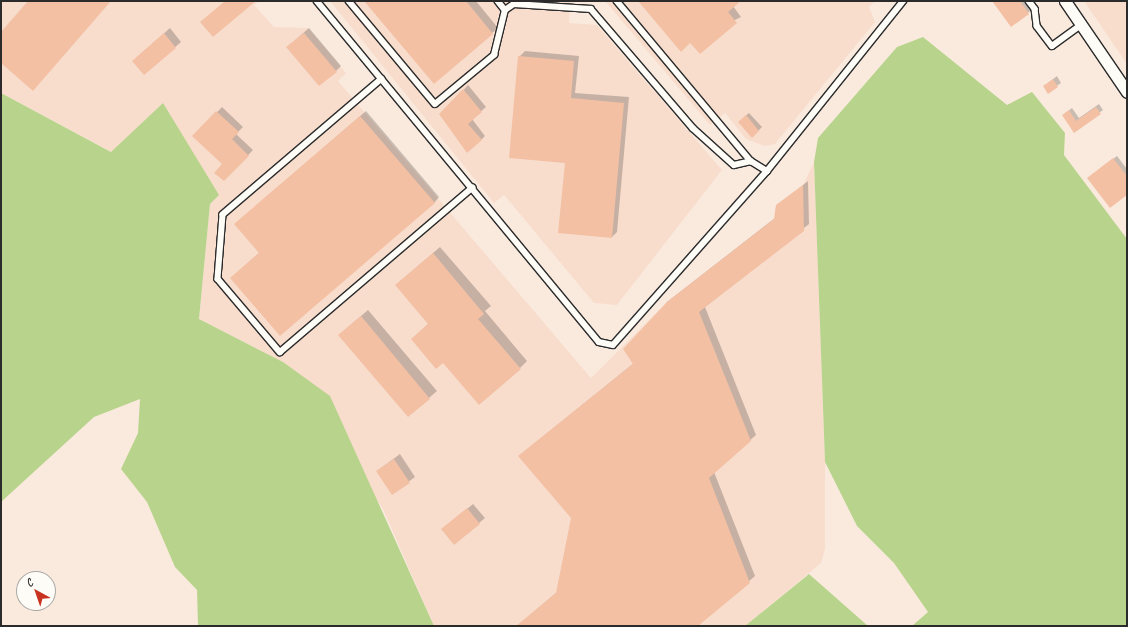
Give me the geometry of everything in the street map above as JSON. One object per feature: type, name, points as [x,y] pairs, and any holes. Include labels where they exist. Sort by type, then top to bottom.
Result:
[{"type":"street","points":[[1065,1],[1127,92]]},
{"type":"lane","points":[[317,1],[599,342],[613,345],[766,171],[903,1]]},
{"type":"lane","points":[[349,1],[435,104],[494,55],[505,10],[514,4],[591,8],[693,128],[734,165],[751,160]]},
{"type":"lane","points":[[498,1],[505,10]]},
{"type":"lane","points":[[616,1],[751,160],[766,171]]},
{"type":"lane","points":[[1029,1],[1035,9],[1037,26],[1052,46],[1081,25]]},
{"type":"lane","points":[[382,79],[223,215],[218,279],[280,352],[472,188]]},
{"type":"shaded area","points":[[1,1],[259,1],[254,5],[274,27],[308,28],[346,73],[338,81],[591,378],[667,302],[774,219],[776,205],[803,185],[814,162],[825,462],[825,549],[821,563],[745,626],[434,626],[383,509],[283,362],[199,319],[210,204],[163,103],[112,152],[1,93]]},
{"type":"shaded area","points":[[330,1],[570,1],[569,23],[597,25],[722,170],[617,305],[594,303],[504,195],[494,203]]},
{"type":"shaded area","points":[[605,1],[875,1],[869,7],[875,22],[775,144],[765,146],[746,139],[725,113],[710,125]]},
{"type":"shaded area","points":[[1084,1],[1127,1],[1127,64]]},
{"type":"green space","points":[[923,37],[1007,105],[1032,92],[1065,133],[1064,155],[1127,239],[1127,626],[912,626],[928,612],[894,563],[857,526],[825,462],[814,162],[818,138],[897,47]]},
{"type":"green space","points":[[1,93],[111,152],[163,103],[219,195],[210,204],[199,319],[283,362],[330,396],[434,626],[198,626],[197,590],[175,567],[147,502],[121,469],[138,433],[140,399],[94,417],[1,502]]},
{"type":"green space","points":[[809,574],[868,626],[745,626]]},
{"type":"building","points":[[28,1],[111,1],[33,91],[1,63],[1,32]]},
{"type":"building","points":[[225,1],[256,1],[213,37],[200,22]]},
{"type":"building","points":[[364,1],[466,1],[493,34],[434,84]]},
{"type":"building","points":[[638,1],[741,1],[728,12],[737,23],[700,54],[690,43],[681,52]]},
{"type":"building","points":[[992,1],[1020,1],[1029,14],[1011,27]]},
{"type":"building","points":[[164,33],[176,48],[144,75],[132,61]]},
{"type":"building","points":[[304,33],[337,72],[319,86],[286,47]]},
{"type":"building","points":[[518,56],[574,61],[571,98],[624,103],[612,238],[558,233],[565,163],[509,158]]},
{"type":"building","points":[[1053,79],[1058,87],[1048,94],[1043,86]]},
{"type":"building","points":[[463,89],[482,112],[468,124],[482,140],[467,153],[439,114]]},
{"type":"building","points":[[1096,107],[1101,114],[1074,133],[1062,115],[1069,110],[1076,121]]},
{"type":"building","points":[[216,111],[239,132],[232,139],[249,156],[224,181],[214,173],[222,164],[192,136]]},
{"type":"building","points":[[746,115],[759,131],[752,138],[738,122]]},
{"type":"building","points":[[360,116],[435,203],[280,336],[230,278],[259,253],[234,224]]},
{"type":"building","points":[[1113,158],[1127,176],[1127,195],[1110,208],[1087,178]]},
{"type":"building","points":[[803,185],[804,231],[699,312],[751,441],[709,478],[750,583],[698,626],[516,626],[556,593],[571,518],[518,456],[633,364],[623,349],[667,302],[774,219],[776,205]]},
{"type":"building","points":[[433,253],[484,314],[478,319],[521,369],[479,405],[443,363],[436,369],[411,339],[428,324],[395,285]]},
{"type":"building","points":[[361,316],[430,399],[408,417],[338,335]]},
{"type":"building","points":[[394,459],[410,483],[392,495],[376,471]]},
{"type":"building","points":[[467,508],[480,524],[454,545],[441,529]]}]
